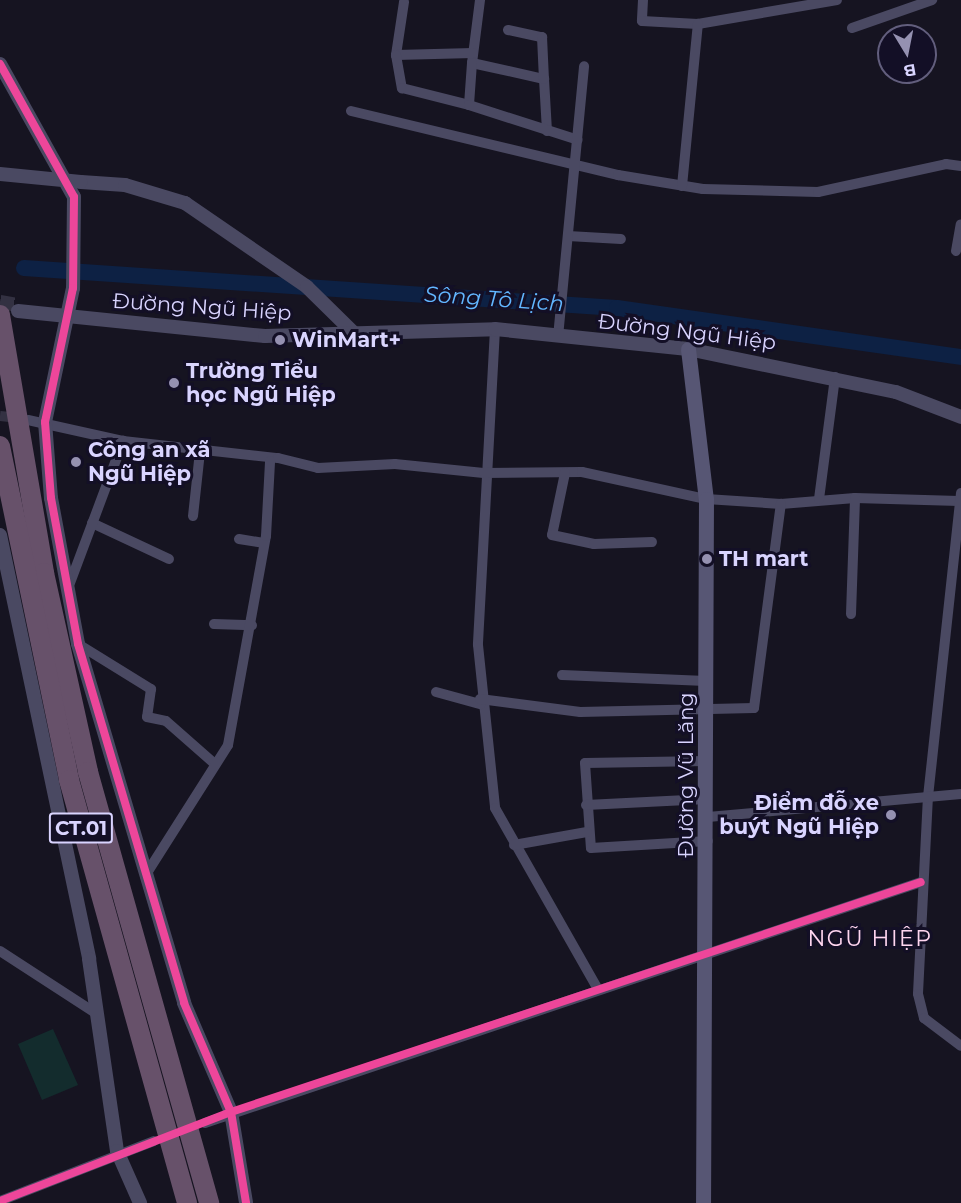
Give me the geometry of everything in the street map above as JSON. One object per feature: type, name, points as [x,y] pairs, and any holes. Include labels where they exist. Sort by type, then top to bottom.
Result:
[{"type":"highway","name":"CT.01","points":[[12,310],[44,573],[88,772],[209,1203]]},
{"type":"highway","name":"CT.01","points":[[0,446],[69,780],[187,1203]]},
{"type":"main road","name":"Đường Vũ Lăng","points":[[687,349],[706,500],[708,842],[704,1203]]},
{"type":"street","points":[[469,105],[472,58],[480,0]]},
{"type":"street","points":[[643,0],[642,21],[698,24],[837,0]]},
{"type":"street","points":[[852,28],[932,0]]},
{"type":"street","points":[[404,2],[396,54],[402,88],[469,105],[578,140]]},
{"type":"street","points":[[682,186],[698,24]]},
{"type":"street","points":[[508,30],[543,37],[547,131]]},
{"type":"street","points":[[396,54],[472,58],[544,79]]},
{"type":"street","points":[[0,64],[74,197],[73,288],[45,422],[51,498],[70,583],[78,644],[184,1003],[231,1112],[246,1203]]},
{"type":"street","points":[[559,331],[562,284],[577,165],[584,66]]},
{"type":"street","points":[[351,111],[577,165],[682,186],[818,192],[946,164],[961,166]]},
{"type":"street","points":[[0,174],[124,185],[185,203],[311,290],[329,304],[355,334]]},
{"type":"street","points":[[956,251],[961,224]]},
{"type":"street","points":[[568,236],[621,239]]},
{"type":"street","name":"Đường Ngũ Hiệp","points":[[12,310],[177,330],[355,334],[495,329],[559,331],[687,349],[835,377],[961,417]]},
{"type":"street","points":[[495,329],[484,473],[480,701],[495,808],[598,989]]},
{"type":"street","points":[[819,499],[835,377]]},
{"type":"street","points":[[28,420],[123,441],[200,452],[238,453],[270,461],[484,473],[582,472],[706,500],[781,504],[819,499],[960,497],[921,882],[920,1007],[936,1030],[961,1046]]},
{"type":"street","points":[[70,583],[123,441]]},
{"type":"street","points":[[193,516],[200,452]]},
{"type":"street","points":[[145,876],[228,745],[252,625],[264,543],[270,461]]},
{"type":"street","points":[[565,473],[552,535],[594,544],[652,542]]},
{"type":"street","points":[[851,614],[855,498]]},
{"type":"street","points":[[436,692],[480,701],[580,712],[754,708],[781,504]]},
{"type":"street","points":[[92,523],[169,559]]},
{"type":"street","points":[[0,535],[97,1014],[117,1151],[140,1203]]},
{"type":"street","points":[[239,539],[264,543]]},
{"type":"street","points":[[214,624],[252,625]]},
{"type":"street","points":[[78,644],[151,689],[147,717],[166,721],[215,764]]},
{"type":"street","points":[[562,675],[706,681]]},
{"type":"street","points":[[707,761],[585,763],[587,832],[591,848],[708,842]]},
{"type":"street","points":[[708,817],[961,794]]},
{"type":"street","points":[[586,805],[707,799]]},
{"type":"street","points":[[514,845],[587,832]]},
{"type":"street","points":[[205,1123],[231,1112],[921,882]]},
{"type":"street","points":[[0,951],[97,1014]]},
{"type":"street","points":[[0,1201],[117,1151],[154,1141]]},
{"type":"green space","points":[[53,1029],[78,1085],[42,1100],[18,1044]]},
{"type":"waterway","name":"Sông Tô Lịch","points":[[24,268],[617,308],[961,357]]},
{"type":"tunnel","points":[[0,302],[17,305]]},
{"type":"tunnel","points":[[0,416],[19,418]]},
{"type":"cycle path","points":[[0,64],[74,197],[73,288],[45,422],[51,498],[78,644],[184,1003],[231,1112],[246,1203]]},
{"type":"cycle path","points":[[0,1201],[231,1112],[921,882]]},
{"type":"place","name":"WinMart+","points":[[280,340]]},
{"type":"place","name":"Trường Tiểu học Ngũ Hiệp","points":[[174,383]]},
{"type":"place","name":"Công an xã Ngũ Hiệp","points":[[76,462]]},
{"type":"place","name":"TH mart","points":[[707,559]]},
{"type":"place","name":"Điểm đỗ xe buýt Ngũ Hiệp","points":[[891,815]]},
{"type":"district","name":"NGŨ HIỆP","points":[[870,939]]}]
